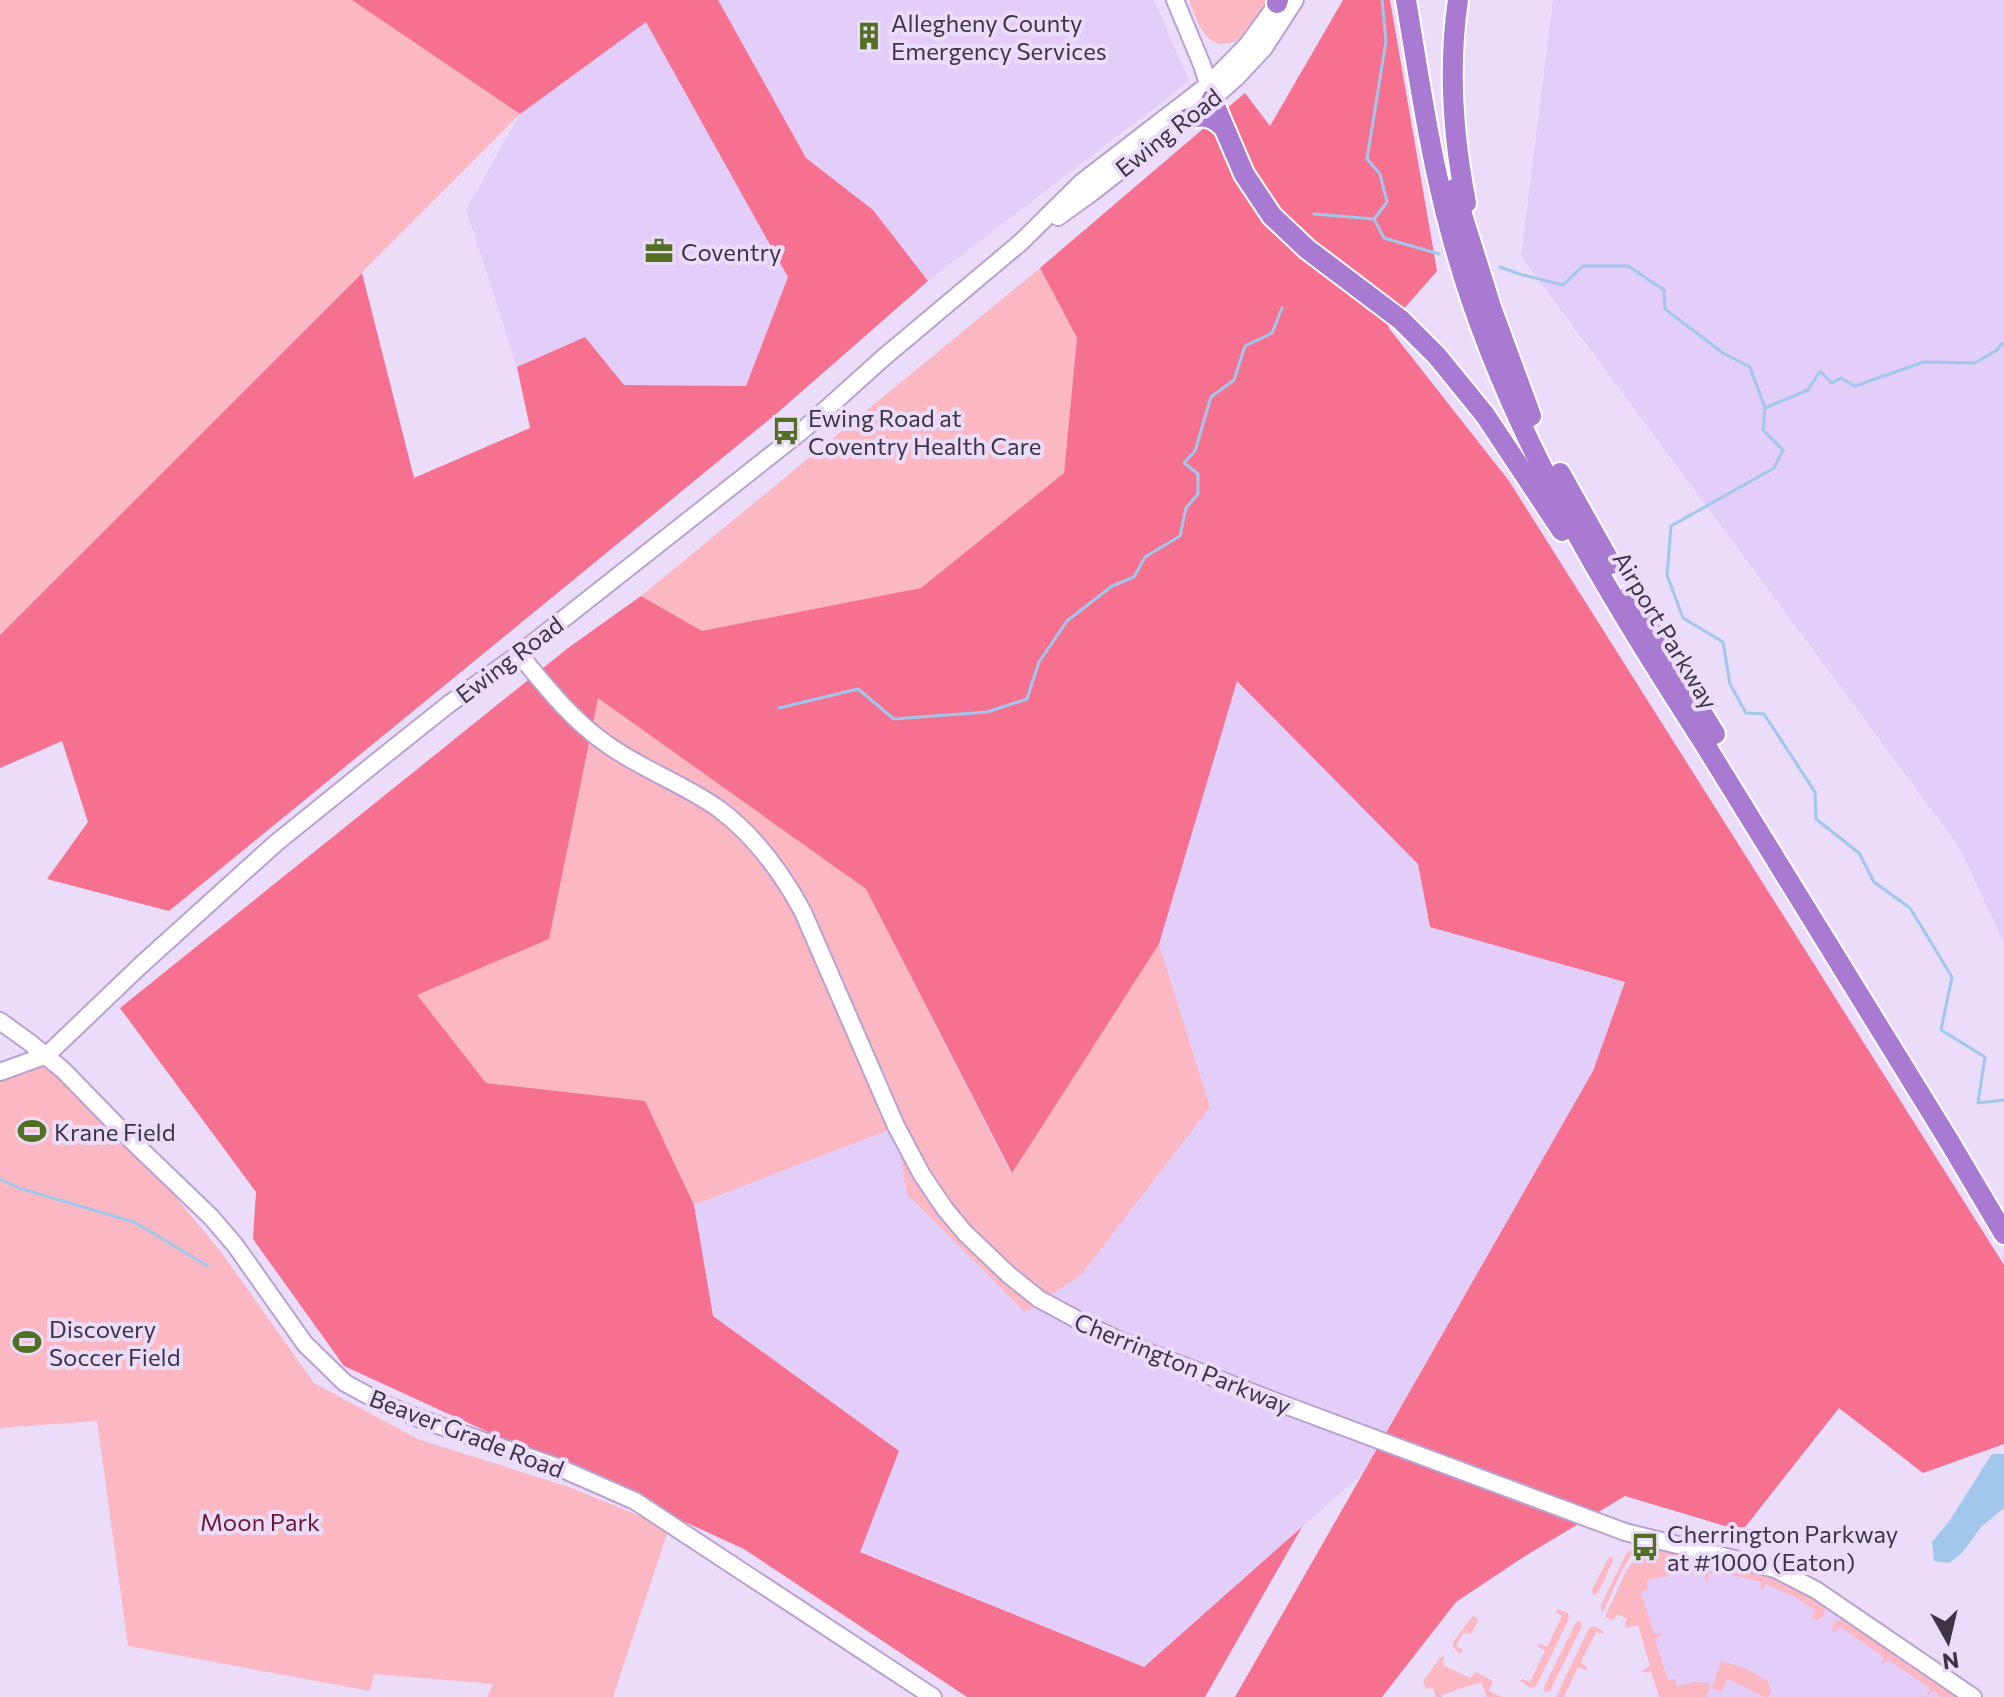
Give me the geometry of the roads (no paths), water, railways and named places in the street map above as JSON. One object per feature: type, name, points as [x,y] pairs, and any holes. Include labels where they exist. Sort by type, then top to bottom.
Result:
[{"type":"highway","name":"Airport Parkway","points":[[1406,0],[1428,133],[1451,234],[1498,371],[1534,453],[1569,519],[1664,680],[2004,1234]]},
{"type":"highway","name":"Airport Parkway","points":[[1419,0],[1446,156],[1459,209],[1547,451],[1632,599],[2004,1209]]},
{"type":"highway","points":[[1458,0],[1453,76],[1457,147],[1479,269]]},
{"type":"highway","points":[[1210,91],[1244,174],[1272,216],[1307,249],[1401,320],[1437,356],[1485,415],[1664,680]]},
{"type":"highway","points":[[1186,119],[1209,117],[1222,126]]},
{"type":"street","points":[[1175,0],[1210,91]]},
{"type":"street","name":"Ewing Road","points":[[0,1072],[47,1055],[276,843],[449,704],[519,654],[803,430],[1020,243],[1082,182],[1210,91],[1237,77],[1264,48],[1283,1]]},
{"type":"street","name":"Ewing Road","points":[[1020,243],[1090,194],[1186,119],[1210,91]]},
{"type":"street","name":"Cherrington Parkway","points":[[519,654],[565,709],[589,731],[630,759],[720,810],[769,858],[803,912],[896,1126],[922,1175],[965,1233],[1039,1299],[1130,1345],[1625,1532],[1775,1569],[1816,1590],[1973,1697]]},
{"type":"street","name":"Beaver Grade Road","points":[[0,1021],[47,1055],[74,1080],[211,1217],[235,1245],[305,1344],[345,1383],[428,1422],[560,1468],[635,1501],[933,1697]]},
{"type":"water","points":[[1992,1454],[2004,1454],[2004,1508],[1981,1527],[1962,1553],[1949,1563],[1934,1561],[1932,1542],[1948,1523]]},
{"type":"waterway","points":[[1382,0],[1386,41],[1367,159],[1380,174],[1387,202],[1374,219],[1384,238],[1439,254]]},
{"type":"waterway","points":[[1314,214],[1374,219]]},
{"type":"waterway","points":[[1500,267],[1563,285],[1583,266],[1628,266],[1664,290],[1665,309],[1723,353],[1750,367],[1765,408],[1763,430],[1783,450],[1774,468],[1671,526],[1667,575],[1683,618],[1723,642],[1730,684],[1746,713],[1764,714],[1815,792],[1816,819],[1859,853],[1874,882],[1910,908],[1952,977],[1941,1030],[1985,1057],[1978,1103],[2004,1100]]},
{"type":"waterway","points":[[779,708],[858,689],[894,719],[987,712],[1027,699],[1039,662],[1067,621],[1112,586],[1134,577],[1145,557],[1180,536],[1186,508],[1198,494],[1198,474],[1184,463],[1195,451],[1211,397],[1234,380],[1245,346],[1272,333],[1282,308]]},
{"type":"waterway","points":[[1765,408],[1808,390],[1820,371],[1832,383],[1841,378],[1855,386],[1924,362],[1975,363],[2004,344]]},
{"type":"waterway","points":[[0,1179],[19,1188],[134,1222],[208,1266]]},
{"type":"place","name":"Allegheny County Emergency Services","points":[[869,36]]},
{"type":"place","name":"Coventry","points":[[659,251]]},
{"type":"place","name":"Ewing Road at Coventry Health Care","points":[[786,431]]},
{"type":"place","name":"Krane Field","points":[[32,1131]]},
{"type":"place","name":"Discovery Soccer Field","points":[[27,1342]]},
{"type":"place","name":"Cherrington Parkway at #1000 (Eaton)","points":[[1645,1547]]},
{"type":"park label","name":"Moon Park","points":[[260,1521]]}]
